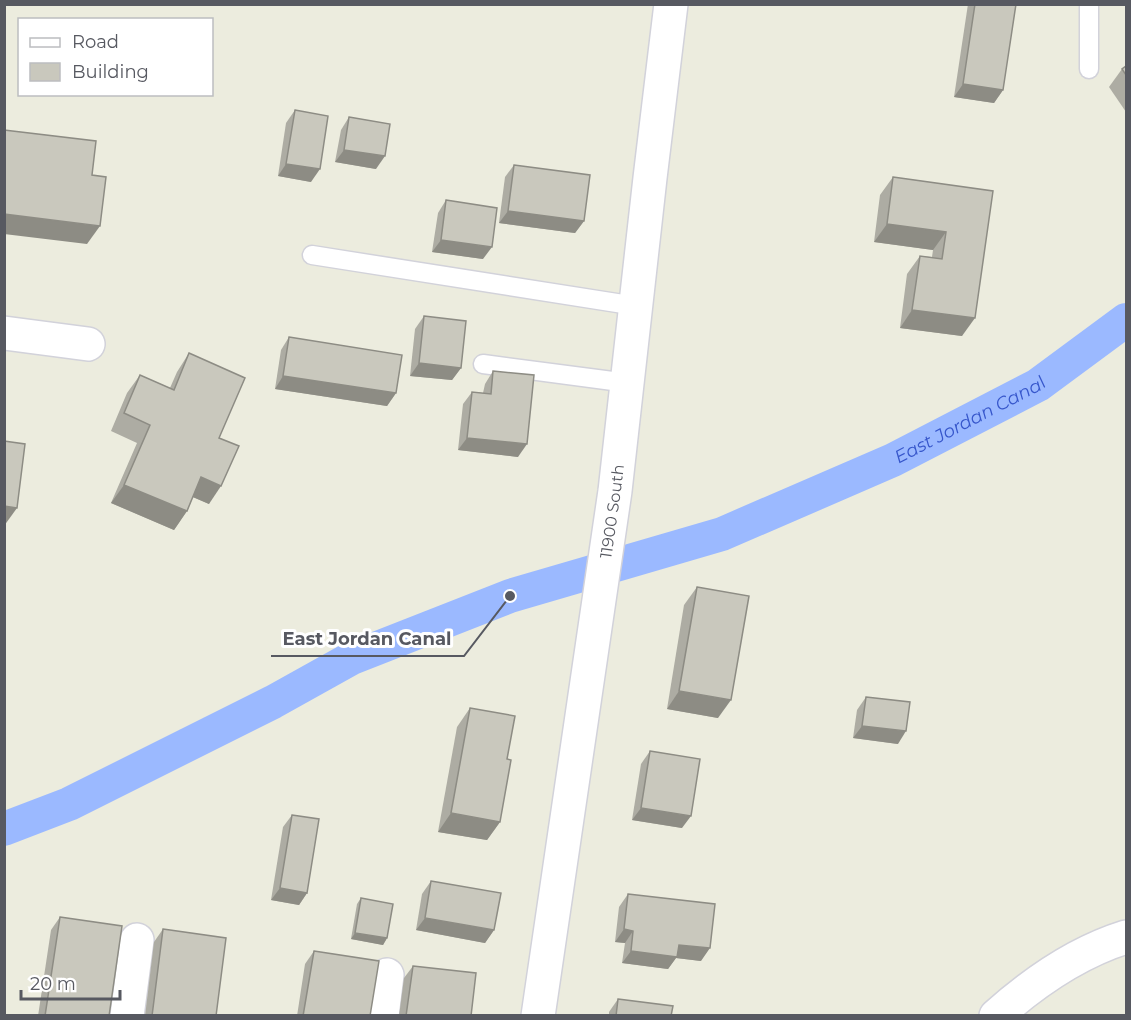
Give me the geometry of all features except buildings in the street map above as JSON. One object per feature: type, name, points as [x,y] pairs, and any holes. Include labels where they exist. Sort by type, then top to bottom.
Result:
[{"type":"street","name":"11900 South","points":[[538,1016],[615,491],[671,4]]},
{"type":"street","points":[[4,333],[88,344]]},
{"type":"street","points":[[996,1016],[1061,966],[1126,937]]},
{"type":"street","points":[[127,1016],[137,940]]},
{"type":"street","points":[[382,1016],[387,975]]},
{"type":"lane","points":[[1089,4],[1089,69]]},
{"type":"lane","points":[[312,255],[636,306]]},
{"type":"lane","points":[[483,364],[627,383]]},
{"type":"waterway","name":"East Jordan Canal","points":[[4,829],[69,804],[273,702],[352,658],[510,596],[722,534],[893,460],[1038,385],[1126,320]]},
{"type":"place","name":"East Jordan Canal","points":[[510,596]]}]
